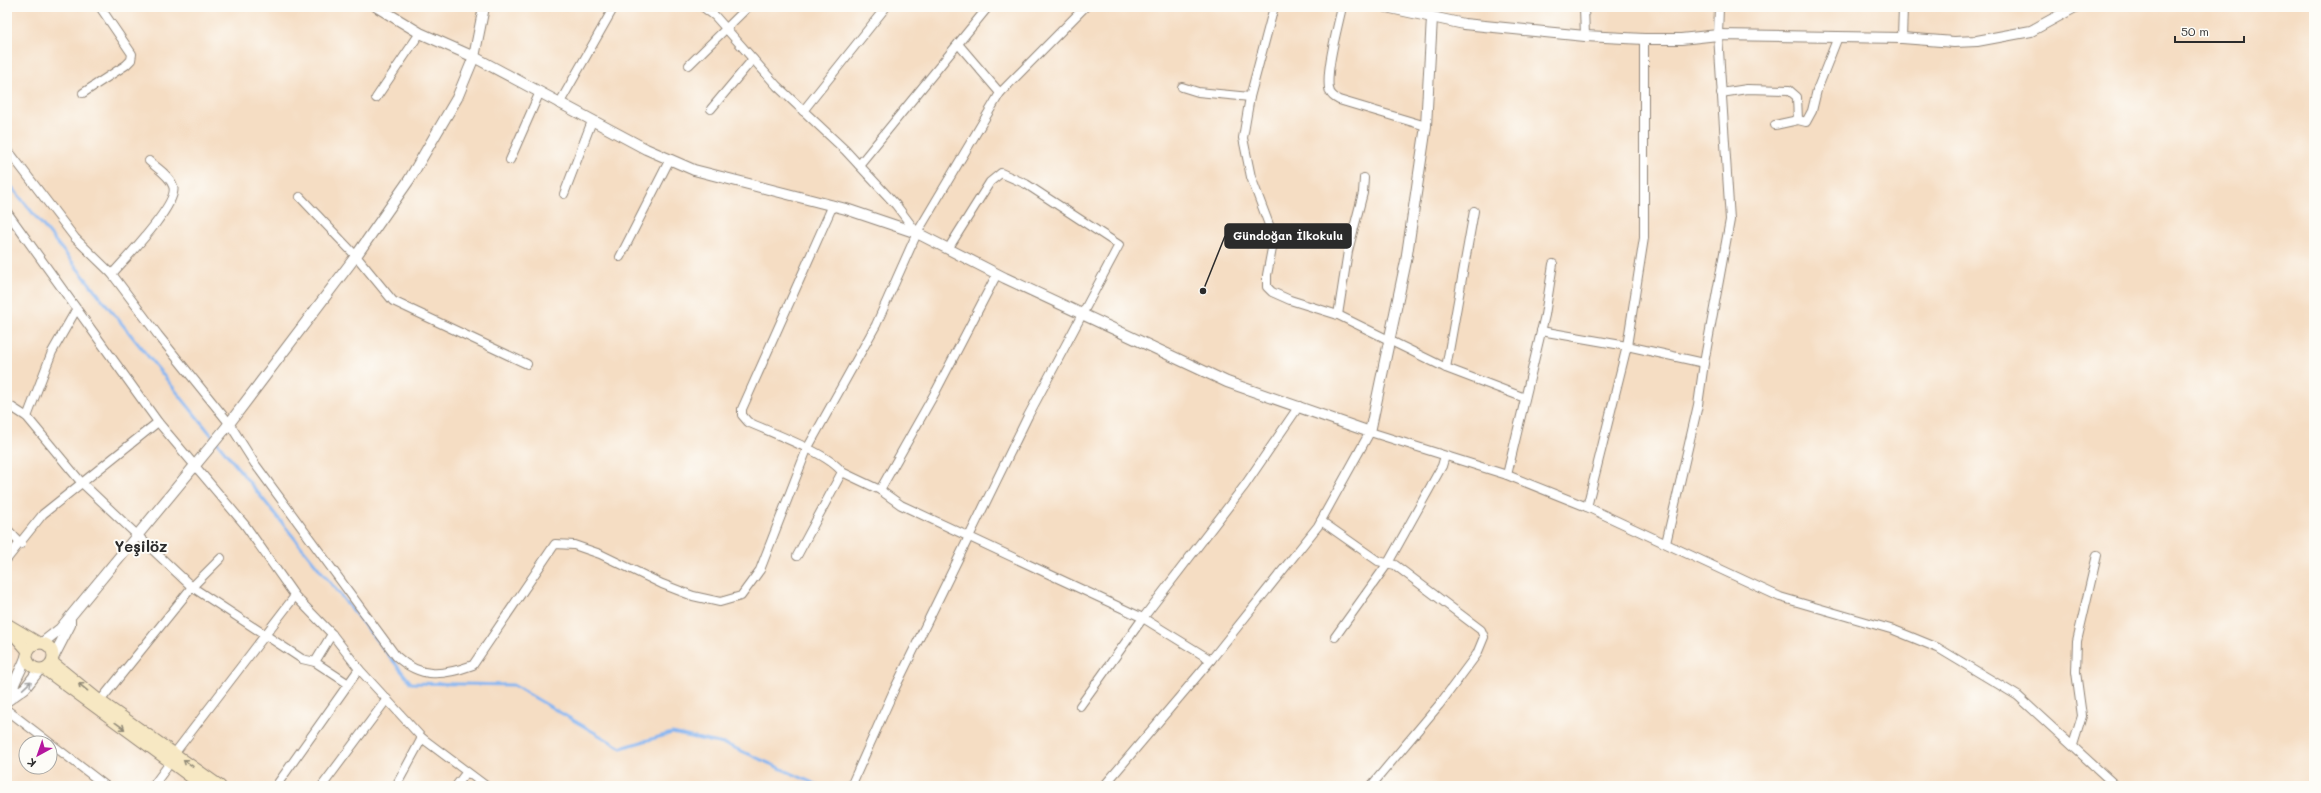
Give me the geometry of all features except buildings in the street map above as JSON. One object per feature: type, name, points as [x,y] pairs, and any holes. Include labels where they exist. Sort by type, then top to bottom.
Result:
[{"type":"main road","points":[[7,624],[40,643],[49,646],[47,664]]},
{"type":"main road","points":[[7,628],[28,652],[30,664],[47,664],[100,701],[172,758],[203,786]]},
{"type":"main road","points":[[28,652],[31,646],[40,643]]},
{"type":"main road","points":[[47,664],[172,758],[220,786]]},
{"type":"street","points":[[82,93],[126,65],[131,60],[132,54],[100,7]]},
{"type":"street","points":[[377,7],[420,33],[474,57],[539,94],[694,170],[833,205],[917,233],[997,274],[1227,382],[1370,432],[1507,475],[1587,507],[1780,597],[1894,630],[1938,648],[2018,696],[2073,745],[2084,759],[2116,786]]},
{"type":"street","points":[[40,643],[60,629],[194,466],[202,454],[227,426],[356,256],[410,180],[457,98],[474,57],[484,7]]},
{"type":"street","points":[[559,104],[614,7]]},
{"type":"street","points":[[703,7],[716,16],[776,86],[859,166],[896,205],[917,233]]},
{"type":"street","points":[[689,65],[748,7]]},
{"type":"street","points":[[803,111],[886,7]]},
{"type":"street","points":[[859,166],[908,108],[953,48],[959,44],[988,7]]},
{"type":"street","points":[[7,149],[75,238],[112,274],[361,605],[388,646],[408,667],[425,673],[454,672],[473,665],[555,544],[574,545],[600,554],[662,584],[693,596],[720,602],[741,596],[760,570],[807,449],[876,325],[917,233],[1000,93],[1085,7]]},
{"type":"street","points":[[1274,7],[1250,97],[1243,138],[1251,177],[1274,238],[1267,275],[1267,287],[1272,292],[1290,300],[1338,316],[1446,368],[1525,398]]},
{"type":"street","points":[[1342,7],[1329,74],[1329,90],[1332,96],[1339,100],[1426,126]]},
{"type":"street","points":[[1386,7],[1410,10],[1432,18],[1464,24],[1585,36],[1681,39],[1718,34],[1838,38],[1902,38],[1954,42],[1977,41],[2031,31],[2075,7]]},
{"type":"street","points":[[1584,7],[1585,36]]},
{"type":"street","points":[[1666,543],[1698,405],[1704,363],[1730,220],[1721,93],[1718,34],[1719,7]]},
{"type":"street","points":[[1902,38],[1903,7]]},
{"type":"street","points":[[1104,786],[1211,660],[1321,521],[1370,432],[1406,261],[1426,126],[1432,18]]},
{"type":"street","points":[[376,98],[420,33]]},
{"type":"street","points":[[1775,124],[1798,120],[1806,122],[1812,111],[1817,90],[1838,38]]},
{"type":"street","points":[[1587,507],[1627,346],[1644,238],[1644,39]]},
{"type":"street","points":[[959,44],[1000,93]]},
{"type":"street","points":[[711,109],[753,59]]},
{"type":"street","points":[[1182,87],[1198,92],[1250,97]]},
{"type":"street","points":[[1721,93],[1747,89],[1789,90],[1797,97],[1798,120]]},
{"type":"street","points":[[510,160],[539,94]]},
{"type":"street","points":[[564,194],[592,121]]},
{"type":"street","points":[[620,257],[670,159]]},
{"type":"street","points":[[112,274],[153,226],[173,197],[174,186],[150,161]]},
{"type":"street","points":[[851,786],[895,688],[1028,416],[1119,245],[1026,184],[1001,173],[990,182],[948,249]]},
{"type":"street","points":[[1338,316],[1348,251],[1363,193],[1364,178]]},
{"type":"street","points":[[300,197],[356,256],[393,301],[527,364]]},
{"type":"street","points":[[833,205],[742,409],[742,415],[748,422],[807,449],[838,466],[842,472],[880,490],[901,505],[1144,618],[1211,660]]},
{"type":"street","points":[[1446,368],[1474,211]]},
{"type":"street","points":[[7,212],[10,223],[158,422],[245,525],[295,596],[332,634],[359,669],[422,738],[466,773],[486,786]]},
{"type":"street","points":[[1507,475],[1541,331],[1553,264]]},
{"type":"street","points":[[880,490],[936,391],[997,274]]},
{"type":"street","points":[[27,417],[52,352],[76,310]]},
{"type":"street","points":[[1541,331],[1627,346],[1704,363]]},
{"type":"street","points":[[7,404],[27,417],[81,482],[135,536],[192,587],[264,635],[302,658],[315,662],[347,684]]},
{"type":"street","points":[[1080,706],[1144,618],[1246,485],[1299,406]]},
{"type":"street","points":[[7,559],[21,544],[43,514],[81,482],[158,422]]},
{"type":"street","points":[[1335,637],[1388,563],[1442,466],[1445,456]]},
{"type":"street","points":[[797,556],[842,472]]},
{"type":"street","points":[[1321,521],[1378,561],[1395,565],[1481,630],[1484,637],[1477,654],[1439,705],[1370,786]]},
{"type":"street","points":[[7,529],[21,544]]},
{"type":"street","points":[[2073,745],[2082,716],[2076,672],[2077,641],[2097,555]]},
{"type":"street","points":[[100,701],[192,587],[221,558]]},
{"type":"street","points":[[153,786],[172,758],[295,596]]},
{"type":"street","points":[[9,699],[25,688],[47,664],[70,625],[70,616]]},
{"type":"street","points":[[315,662],[332,634]]},
{"type":"street","points":[[9,699],[11,689],[20,674],[28,652]]},
{"type":"street","points":[[276,786],[359,669]]},
{"type":"street","points":[[322,786],[387,699]]},
{"type":"street","points":[[7,710],[106,786]]},
{"type":"street","points":[[396,786],[422,738]]},
{"type":"street","points":[[456,786],[466,773]]},
{"type":"waterway","points":[[7,181],[411,683],[513,685],[621,748],[672,733],[728,745],[820,786]]},
{"type":"place","name":"Gündoğan İlkokulu","points":[[1203,291]]},
{"type":"district","name":"Yeşilöz","points":[[141,546]]}]
